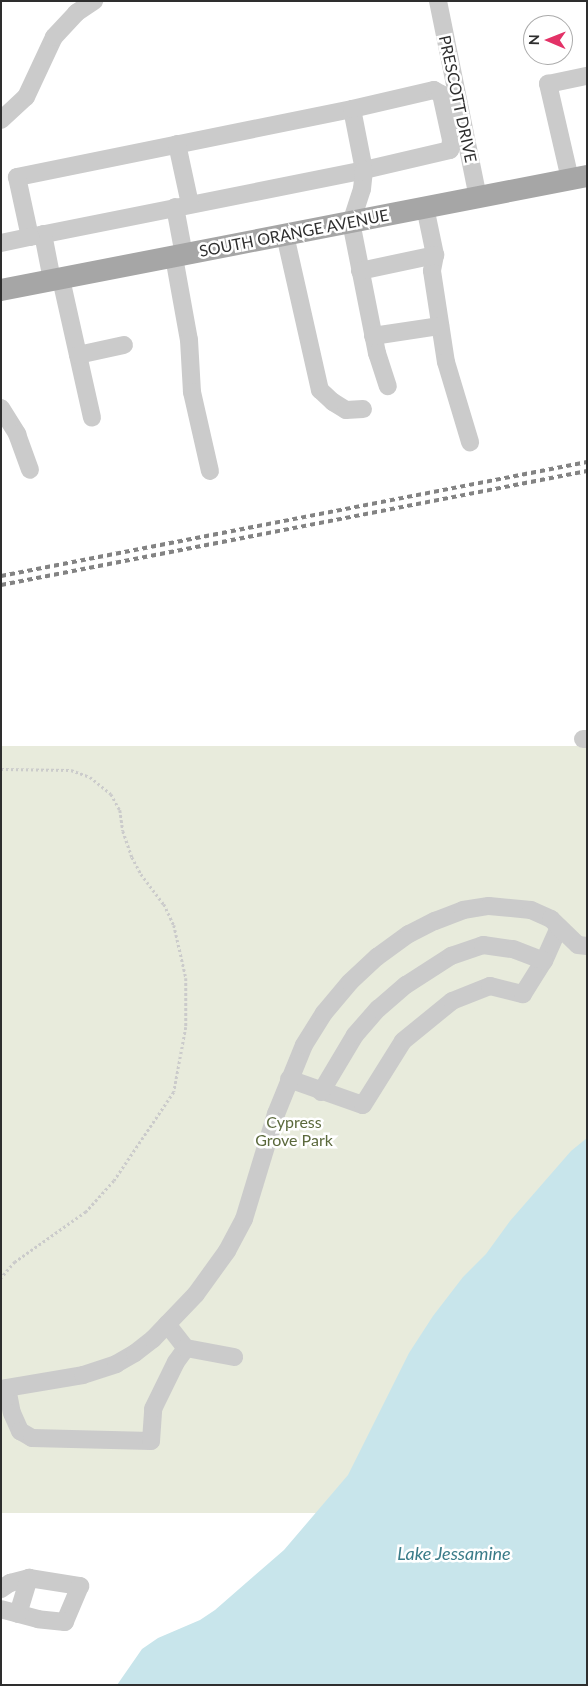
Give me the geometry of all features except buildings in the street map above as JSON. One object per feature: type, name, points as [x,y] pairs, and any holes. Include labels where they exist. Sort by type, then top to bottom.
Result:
[{"type":"main road","name":"SOUTH ORANGE AVENUE","points":[[1,290],[579,178]]},
{"type":"street","points":[[1,120],[26,97],[54,37],[76,12],[94,1]]},
{"type":"street","name":"PRESCOTT DRIVE","points":[[438,1],[478,197]]},
{"type":"street","points":[[579,178],[548,84],[587,76]]},
{"type":"street","points":[[1,243],[36,235],[182,205],[364,170],[450,150],[451,140],[441,94],[434,90],[352,109],[18,177],[36,235],[57,280],[78,355],[92,418]]},
{"type":"street","points":[[352,109],[364,170],[362,189],[351,222],[373,336],[388,386]]},
{"type":"street","points":[[177,144],[182,205],[179,256],[189,340],[192,392],[210,472]]},
{"type":"street","points":[[425,207],[435,255],[432,272],[446,362],[470,442]]},
{"type":"street","points":[[285,235],[320,390],[333,402],[346,410],[363,409]]},
{"type":"street","points":[[360,271],[435,255]]},
{"type":"street","points":[[373,336],[440,326]]},
{"type":"street","points":[[78,355],[124,345]]},
{"type":"street","points":[[1,408],[17,434],[30,470]]},
{"type":"street","points":[[186,1348],[176,1362],[154,1409],[151,1441],[32,1438],[20,1431],[4,1389],[83,1374],[116,1364],[135,1354],[196,1294],[227,1251],[244,1219],[289,1079],[304,1045],[324,1013],[345,988],[377,957],[409,934],[463,910],[488,906],[531,910],[551,919],[578,945],[587,946]]},
{"type":"street","points":[[289,1079],[321,1092],[364,1105],[403,1042],[452,1000],[490,986],[523,994],[544,961],[559,927]]},
{"type":"street","points":[[321,1092],[355,1035],[378,1009],[406,985],[451,956],[483,945],[513,949],[544,961]]},
{"type":"street","points":[[167,1324],[186,1348],[234,1357]]},
{"type":"street","points":[[1,1589],[10,1583],[29,1578],[80,1586],[80,1590],[65,1622],[38,1619],[1,1609]]},
{"type":"street","points":[[18,1614],[29,1578]]},
{"type":"path","points":[[1,769],[72,770],[90,777],[111,794],[120,810],[123,831],[132,857],[141,874],[164,904],[174,925],[186,978],[186,1027],[174,1092],[114,1181],[86,1212],[15,1262],[1,1278]]},
{"type":"green space","name":"Cypress Grove Park","points":[[1,746],[587,746],[587,1513],[1,1513]]},
{"type":"water","name":"Lake Jessamine","points":[[587,1138],[587,1685],[117,1685],[142,1649],[158,1638],[200,1620],[215,1610],[284,1550],[348,1475],[409,1353],[433,1316],[463,1277],[486,1254],[510,1221],[571,1151]]},
{"type":"railway","points":[[1,576],[587,462]]},
{"type":"railway","points":[[1,585],[587,471]]}]
